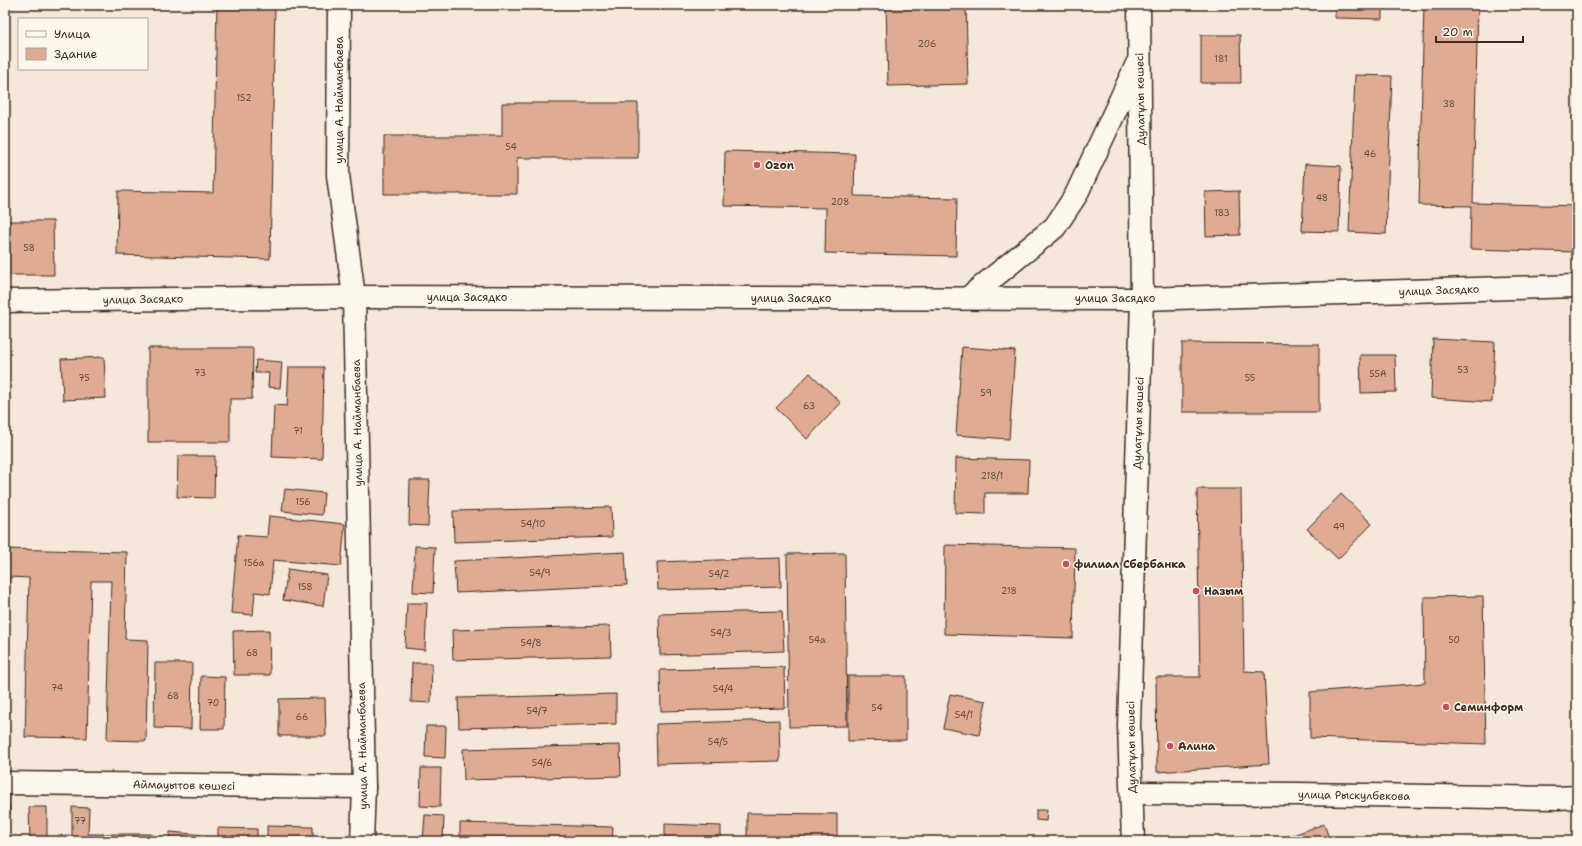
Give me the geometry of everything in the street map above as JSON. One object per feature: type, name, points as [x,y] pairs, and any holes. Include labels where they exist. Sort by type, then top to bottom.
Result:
[{"type":"street","name":"улица А. Найманбаева","points":[[339,5],[338,175],[354,297],[364,787],[362,841]]},
{"type":"street","name":"Дулатұлы көшесі","points":[[1132,841],[1132,793],[1129,726],[1142,299],[1139,5]]},
{"type":"street","points":[[968,298],[1055,227],[1076,195],[1140,57]]},
{"type":"street","name":"улица Засядко","points":[[5,301],[354,297],[1142,299],[1577,286]]},
{"type":"street","name":"Аймауытов көшесі","points":[[5,783],[364,787]]},
{"type":"street","name":"улица Рыскулбекова","points":[[1132,793],[1577,797]]},
{"type":"building","points":[[217,5],[275,5],[270,259],[117,255],[118,191],[213,193]]},
{"type":"building","points":[[886,5],[966,5],[968,84],[888,86]]},
{"type":"building","points":[[1335,5],[1382,5],[1382,19],[1335,18]]},
{"type":"building","points":[[1424,5],[1478,5],[1473,203],[1577,206],[1577,252],[1470,249],[1471,206],[1419,205]]},
{"type":"building","points":[[1201,35],[1240,35],[1241,83],[1201,83]]},
{"type":"building","points":[[1355,75],[1392,76],[1386,234],[1349,232]]},
{"type":"building","points":[[502,103],[638,103],[638,158],[517,158],[517,194],[384,194],[384,136],[502,136]]},
{"type":"building","points":[[725,151],[855,154],[854,196],[957,198],[956,256],[825,253],[826,208],[724,206]]},
{"type":"building","points":[[1305,164],[1341,166],[1339,232],[1302,231]]},
{"type":"building","points":[[1239,191],[1240,235],[1206,236],[1205,192]]},
{"type":"building","points":[[5,221],[53,221],[54,275],[5,275]]},
{"type":"building","points":[[1433,339],[1495,342],[1492,402],[1431,398]]},
{"type":"building","points":[[1182,343],[1319,344],[1319,412],[1182,412]]},
{"type":"building","points":[[962,347],[1015,351],[1009,439],[956,435]]},
{"type":"building","points":[[148,348],[253,348],[252,399],[230,399],[230,442],[148,442]]},
{"type":"building","points":[[1360,355],[1395,355],[1396,392],[1361,393]]},
{"type":"building","points":[[104,357],[106,398],[63,400],[61,359]]},
{"type":"building","points":[[256,360],[282,362],[280,388],[268,387],[269,373],[255,373]]},
{"type":"building","points":[[289,367],[324,367],[322,459],[272,457],[274,405],[287,406]]},
{"type":"building","points":[[810,373],[841,403],[807,439],[776,408]]},
{"type":"building","points":[[178,456],[215,456],[214,498],[177,497]]},
{"type":"building","points":[[956,458],[1029,460],[1028,493],[985,493],[985,514],[955,513]]},
{"type":"building","points":[[410,480],[430,480],[428,526],[409,525]]},
{"type":"building","points":[[285,489],[324,493],[322,515],[282,511]]},
{"type":"building","points":[[1197,489],[1241,489],[1244,671],[1264,672],[1269,764],[1157,772],[1156,677],[1200,677]]},
{"type":"building","points":[[1341,494],[1372,524],[1338,559],[1307,529]]},
{"type":"building","points":[[611,507],[612,537],[454,542],[453,511]]},
{"type":"building","points":[[1573,508],[1577,508],[1577,550],[1573,550]]},
{"type":"building","points":[[269,516],[345,524],[341,566],[273,560],[270,594],[255,592],[253,615],[231,613],[238,535],[267,537]]},
{"type":"building","points":[[945,545],[1075,548],[1073,638],[944,634]]},
{"type":"building","points":[[415,546],[435,547],[433,593],[413,592]]},
{"type":"building","points":[[5,549],[127,552],[125,639],[148,640],[146,741],[107,740],[111,581],[91,581],[87,738],[25,737],[29,578],[9,577],[7,637],[5,637]]},
{"type":"building","points":[[625,552],[627,585],[456,593],[454,561]]},
{"type":"building","points":[[845,553],[847,726],[789,727],[787,554]]},
{"type":"building","points":[[780,558],[781,587],[658,590],[657,562]]},
{"type":"building","points":[[288,569],[327,575],[323,606],[283,600]]},
{"type":"building","points":[[1483,596],[1486,744],[1310,738],[1310,692],[1425,683],[1424,597]]},
{"type":"building","points":[[407,603],[427,603],[425,650],[405,648]]},
{"type":"building","points":[[782,611],[784,651],[660,655],[659,614]]},
{"type":"building","points":[[610,626],[611,656],[453,660],[452,630]]},
{"type":"building","points":[[269,630],[270,675],[234,675],[233,631]]},
{"type":"building","points":[[155,663],[192,663],[191,729],[154,728]]},
{"type":"building","points":[[412,663],[432,663],[431,703],[411,702]]},
{"type":"building","points":[[784,667],[785,708],[661,711],[660,670]]},
{"type":"building","points":[[201,676],[225,677],[224,729],[200,729]]},
{"type":"building","points":[[848,676],[906,676],[906,740],[848,741]]},
{"type":"building","points":[[616,694],[616,724],[459,728],[458,698]]},
{"type":"building","points":[[950,694],[986,701],[979,735],[943,728]]},
{"type":"building","points":[[325,698],[326,736],[279,736],[279,699]]},
{"type":"building","points":[[779,720],[780,761],[657,764],[656,724]]},
{"type":"building","points":[[426,726],[446,726],[445,758],[425,757]]},
{"type":"building","points":[[620,745],[621,776],[464,780],[463,749]]},
{"type":"building","points":[[421,768],[441,768],[440,807],[420,806]]},
{"type":"building","points":[[5,794],[8,794],[10,814],[5,815]]},
{"type":"building","points":[[29,807],[47,807],[47,841],[30,841]]},
{"type":"building","points":[[72,807],[89,808],[88,834],[151,834],[151,841],[72,841]]},
{"type":"building","points":[[1036,810],[1047,810],[1046,821],[1036,820]]},
{"type":"building","points":[[747,813],[837,814],[837,841],[747,841]]},
{"type":"building","points":[[425,815],[444,816],[443,841],[423,841]]},
{"type":"building","points":[[460,823],[613,827],[612,841],[460,841]]},
{"type":"building","points":[[665,824],[721,826],[721,841],[665,841]]},
{"type":"building","points":[[1324,824],[1330,841],[1276,841]]},
{"type":"building","points":[[267,826],[313,827],[313,841],[267,841]]},
{"type":"building","points":[[218,828],[257,829],[257,841],[218,841]]},
{"type":"building","points":[[170,832],[205,835],[204,841],[169,841]]},
{"type":"place","name":"Ozon","points":[[757,165]]},
{"type":"place","name":"филиал Сбербанка","points":[[1066,564]]},
{"type":"place","name":"Назым","points":[[1196,591]]},
{"type":"place","name":"Семинформ","points":[[1446,707]]},
{"type":"place","name":"Алина","points":[[1170,746]]}]
